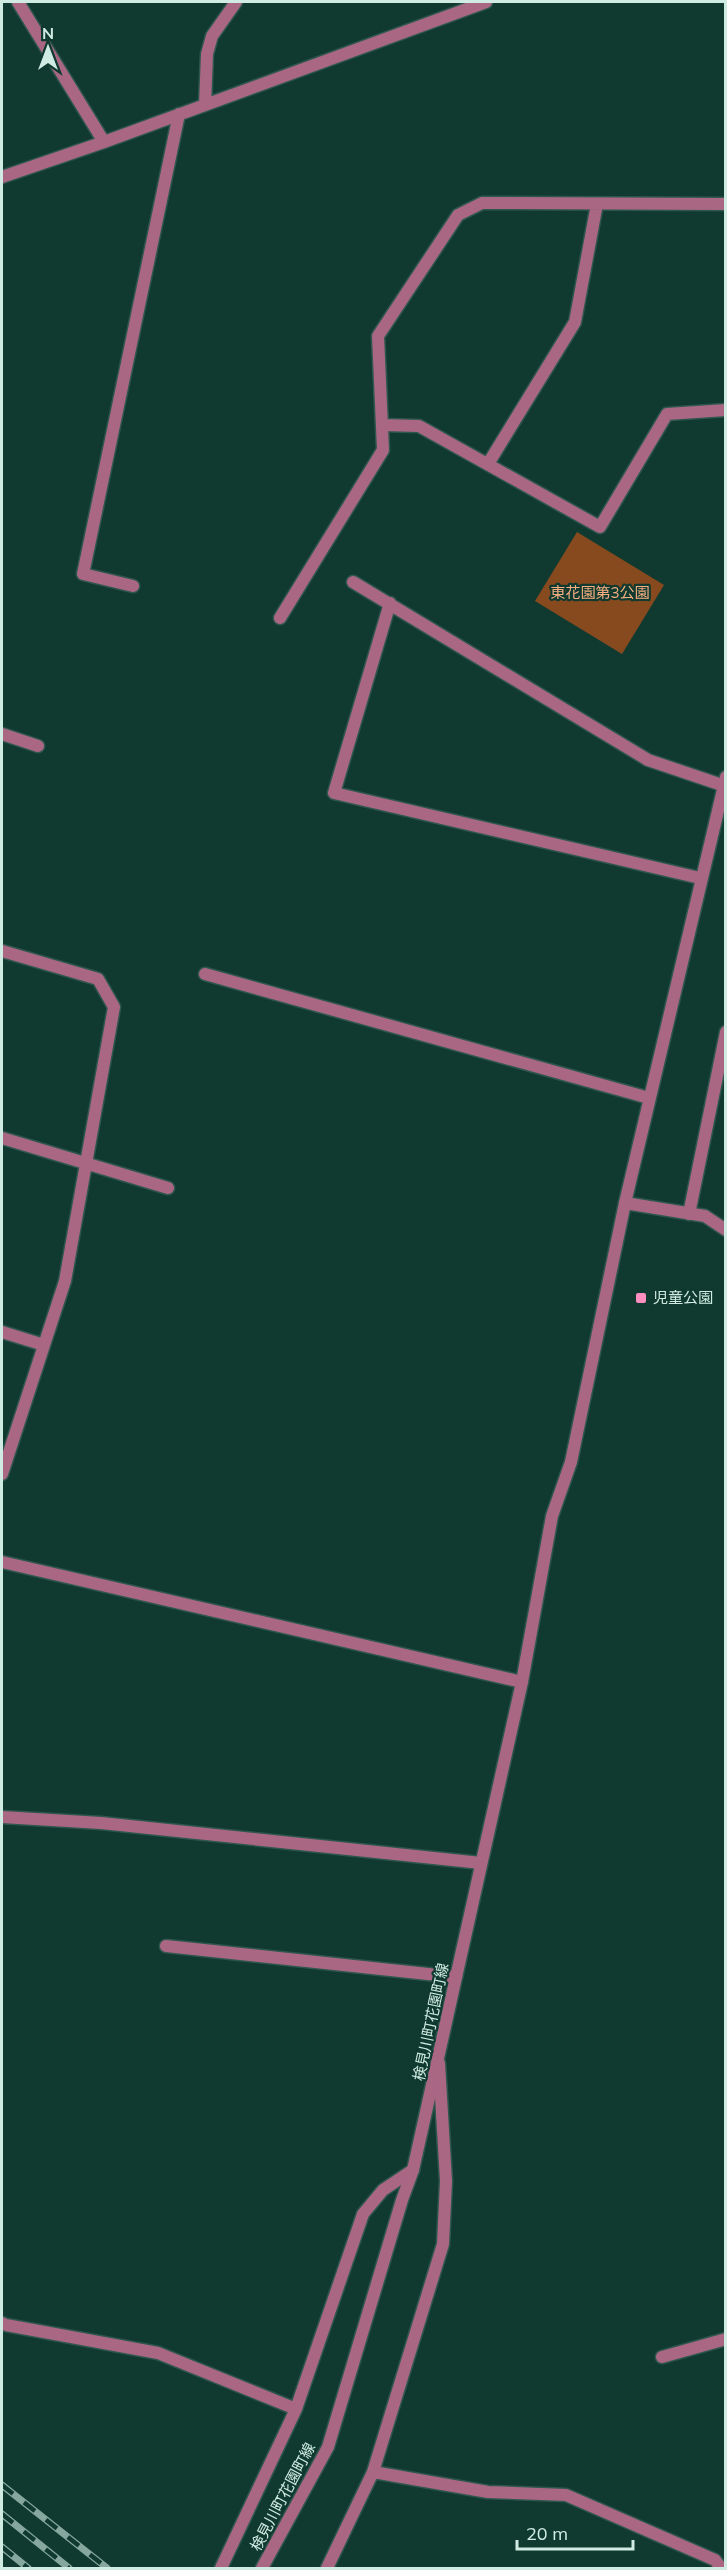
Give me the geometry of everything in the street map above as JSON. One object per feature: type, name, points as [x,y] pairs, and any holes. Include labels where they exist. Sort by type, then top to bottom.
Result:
[{"type":"street","points":[[18,2],[104,142]]},
{"type":"street","points":[[205,105],[207,54],[212,36],[236,2]]},
{"type":"street","points":[[2,177],[486,2]]},
{"type":"street","points":[[133,586],[83,574],[179,114]]},
{"type":"street","points":[[280,618],[383,450],[378,336],[458,215],[482,203],[726,204]]},
{"type":"street","points":[[488,464],[575,322],[597,204]]},
{"type":"street","points":[[382,425],[419,426],[600,527],[667,414],[726,410]]},
{"type":"street","points":[[353,582],[648,760],[724,781]]},
{"type":"street","points":[[390,603],[334,793],[700,878]]},
{"type":"street","points":[[2,734],[38,746]]},
{"type":"street","name":"検見川町花園町線","points":[[262,2568],[328,2447],[413,2170],[522,1682],[552,1516],[571,1462],[624,1203],[724,781]]},
{"type":"street","points":[[2,951],[98,979],[114,1007],[65,1281],[2,1474]]},
{"type":"street","points":[[205,974],[649,1098]]},
{"type":"street","points":[[689,1214],[726,1032]]},
{"type":"street","points":[[2,1138],[168,1188]]},
{"type":"street","points":[[624,1203],[705,1216],[726,1230]]},
{"type":"street","points":[[2,1332],[44,1345]]},
{"type":"street","points":[[2,1563],[522,1682]]},
{"type":"street","points":[[2,1817],[101,1823],[481,1863]]},
{"type":"street","points":[[166,1946],[456,1977]]},
{"type":"street","points":[[328,2568],[373,2472],[443,2244],[446,2181],[438,2061]]},
{"type":"street","points":[[221,2568],[296,2409],[363,2214],[383,2190],[413,2170]]},
{"type":"street","points":[[2,2323],[158,2353],[296,2409]]},
{"type":"street","points":[[662,2357],[726,2339]]},
{"type":"street","points":[[373,2472],[488,2492],[566,2495],[715,2560],[721,2568]]},
{"type":"green space","name":"東花園第3公園","points":[[577,532],[664,585],[622,654],[535,601]]},
{"type":"railway","points":[[2,2485],[107,2568]]},
{"type":"railway","points":[[2,2514],[69,2568]]},
{"type":"railway","points":[[2,2547],[28,2568]]},
{"type":"place","name":"児童公園","points":[[641,1298]]}]
